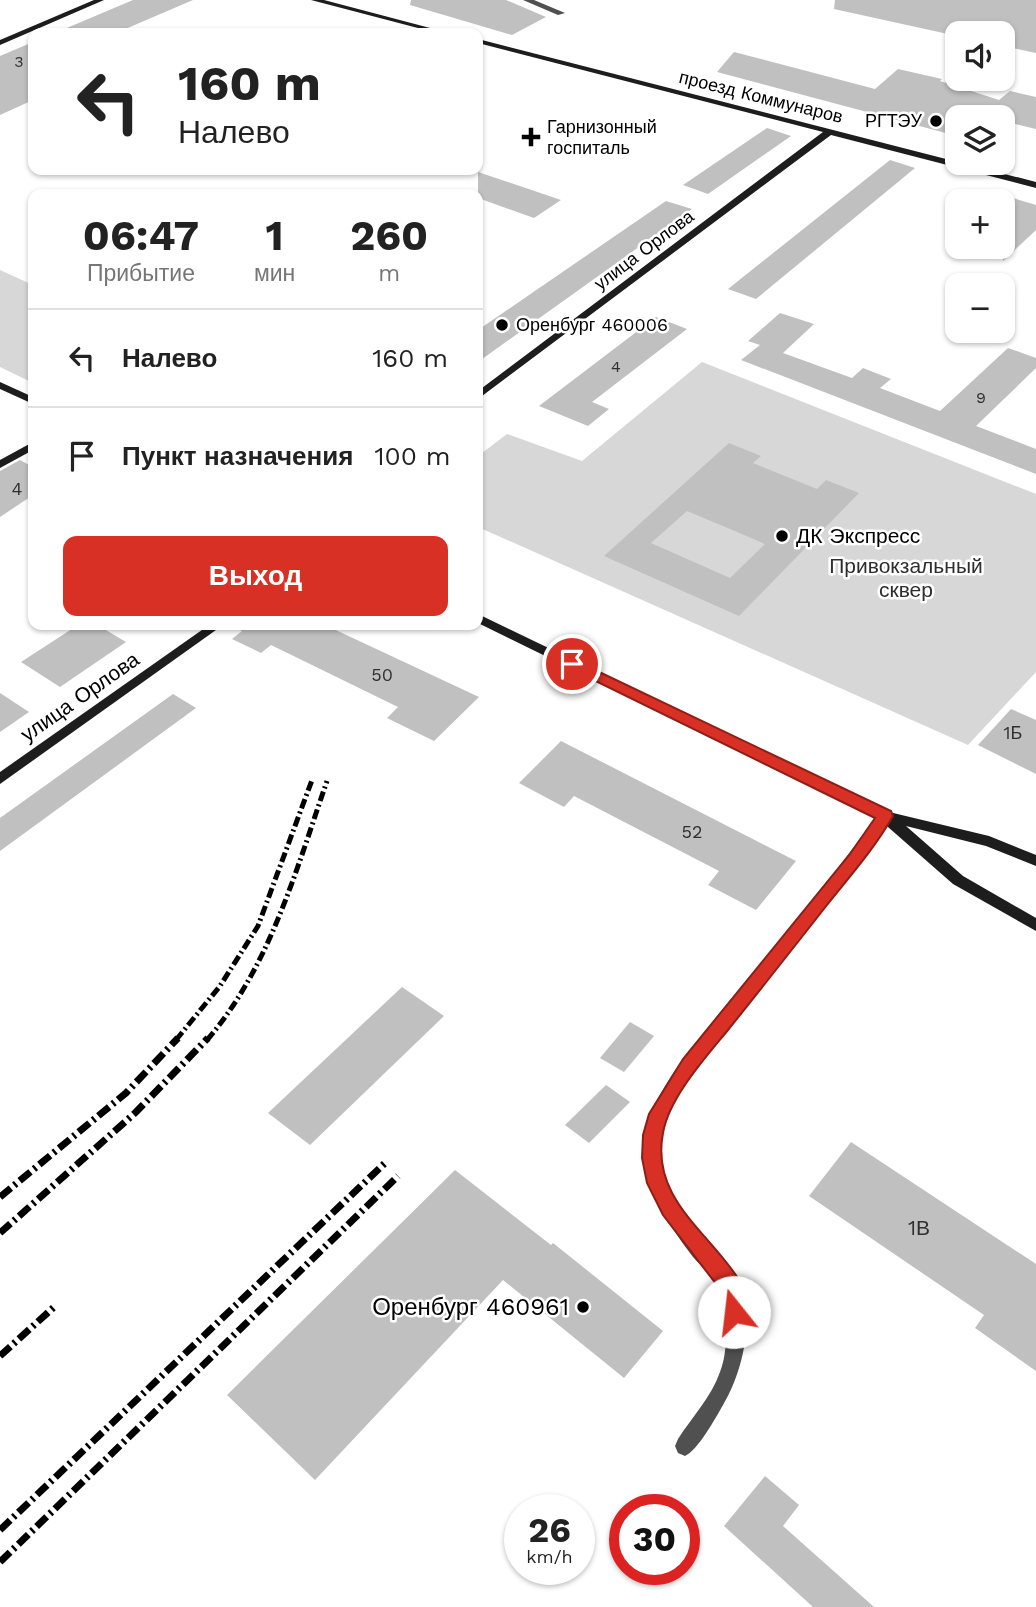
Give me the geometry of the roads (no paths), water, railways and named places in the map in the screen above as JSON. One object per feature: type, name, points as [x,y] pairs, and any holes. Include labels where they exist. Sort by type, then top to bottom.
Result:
[{"type":"street","points":[[35,28],[100,0]]},
{"type":"street","points":[[315,0],[425,28]]},
{"type":"street","points":[[527,0],[561,13]]},
{"type":"street","points":[[0,43],[28,31]]},
{"type":"street","name":"проезд Коммунаров","points":[[483,42],[1036,185]]},
{"type":"street","name":"улица Орлова","points":[[483,392],[830,131]]},
{"type":"street","points":[[0,385],[28,399]]},
{"type":"street","points":[[0,465],[28,448]]},
{"type":"street","points":[[483,620],[885,816],[989,841],[1036,861]]},
{"type":"street","name":"улица Орлова","points":[[0,779],[211,630]]},
{"type":"street","points":[[885,816],[958,880],[1036,925]]},
{"type":"street","points":[[685,1446],[729,1373],[736,1336],[733,1290],[705,1258],[677,1219],[657,1183],[652,1158],[653,1135],[658,1114],[675,1084],[697,1055],[855,858],[885,816]]},
{"type":"railway","points":[[176,1040],[220,986],[258,926],[312,780]]},
{"type":"railway","points":[[207,1040],[248,981],[279,917],[327,781]]},
{"type":"railway","points":[[0,1197],[126,1093],[178,1038]]},
{"type":"railway","points":[[0,1233],[135,1113],[208,1038]]},
{"type":"railway","points":[[0,1530],[385,1163]]},
{"type":"railway","points":[[0,1562],[398,1176]]},
{"type":"railway","points":[[0,1356],[54,1307]]},
{"type":"place","name":"РГТЭУ","points":[[936,121]]},
{"type":"place","name":"Гарнизонный госпиталь","points":[[531,137]]},
{"type":"place","name":"Оренбург 460006","points":[[502,325]]},
{"type":"place","name":"ДК Экспресс","points":[[782,536]]},
{"type":"place","name":"Оренбург 460961","points":[[583,1307]]},
{"type":"park label","name":"Привокзальный сквер","points":[[906,578]]}]
